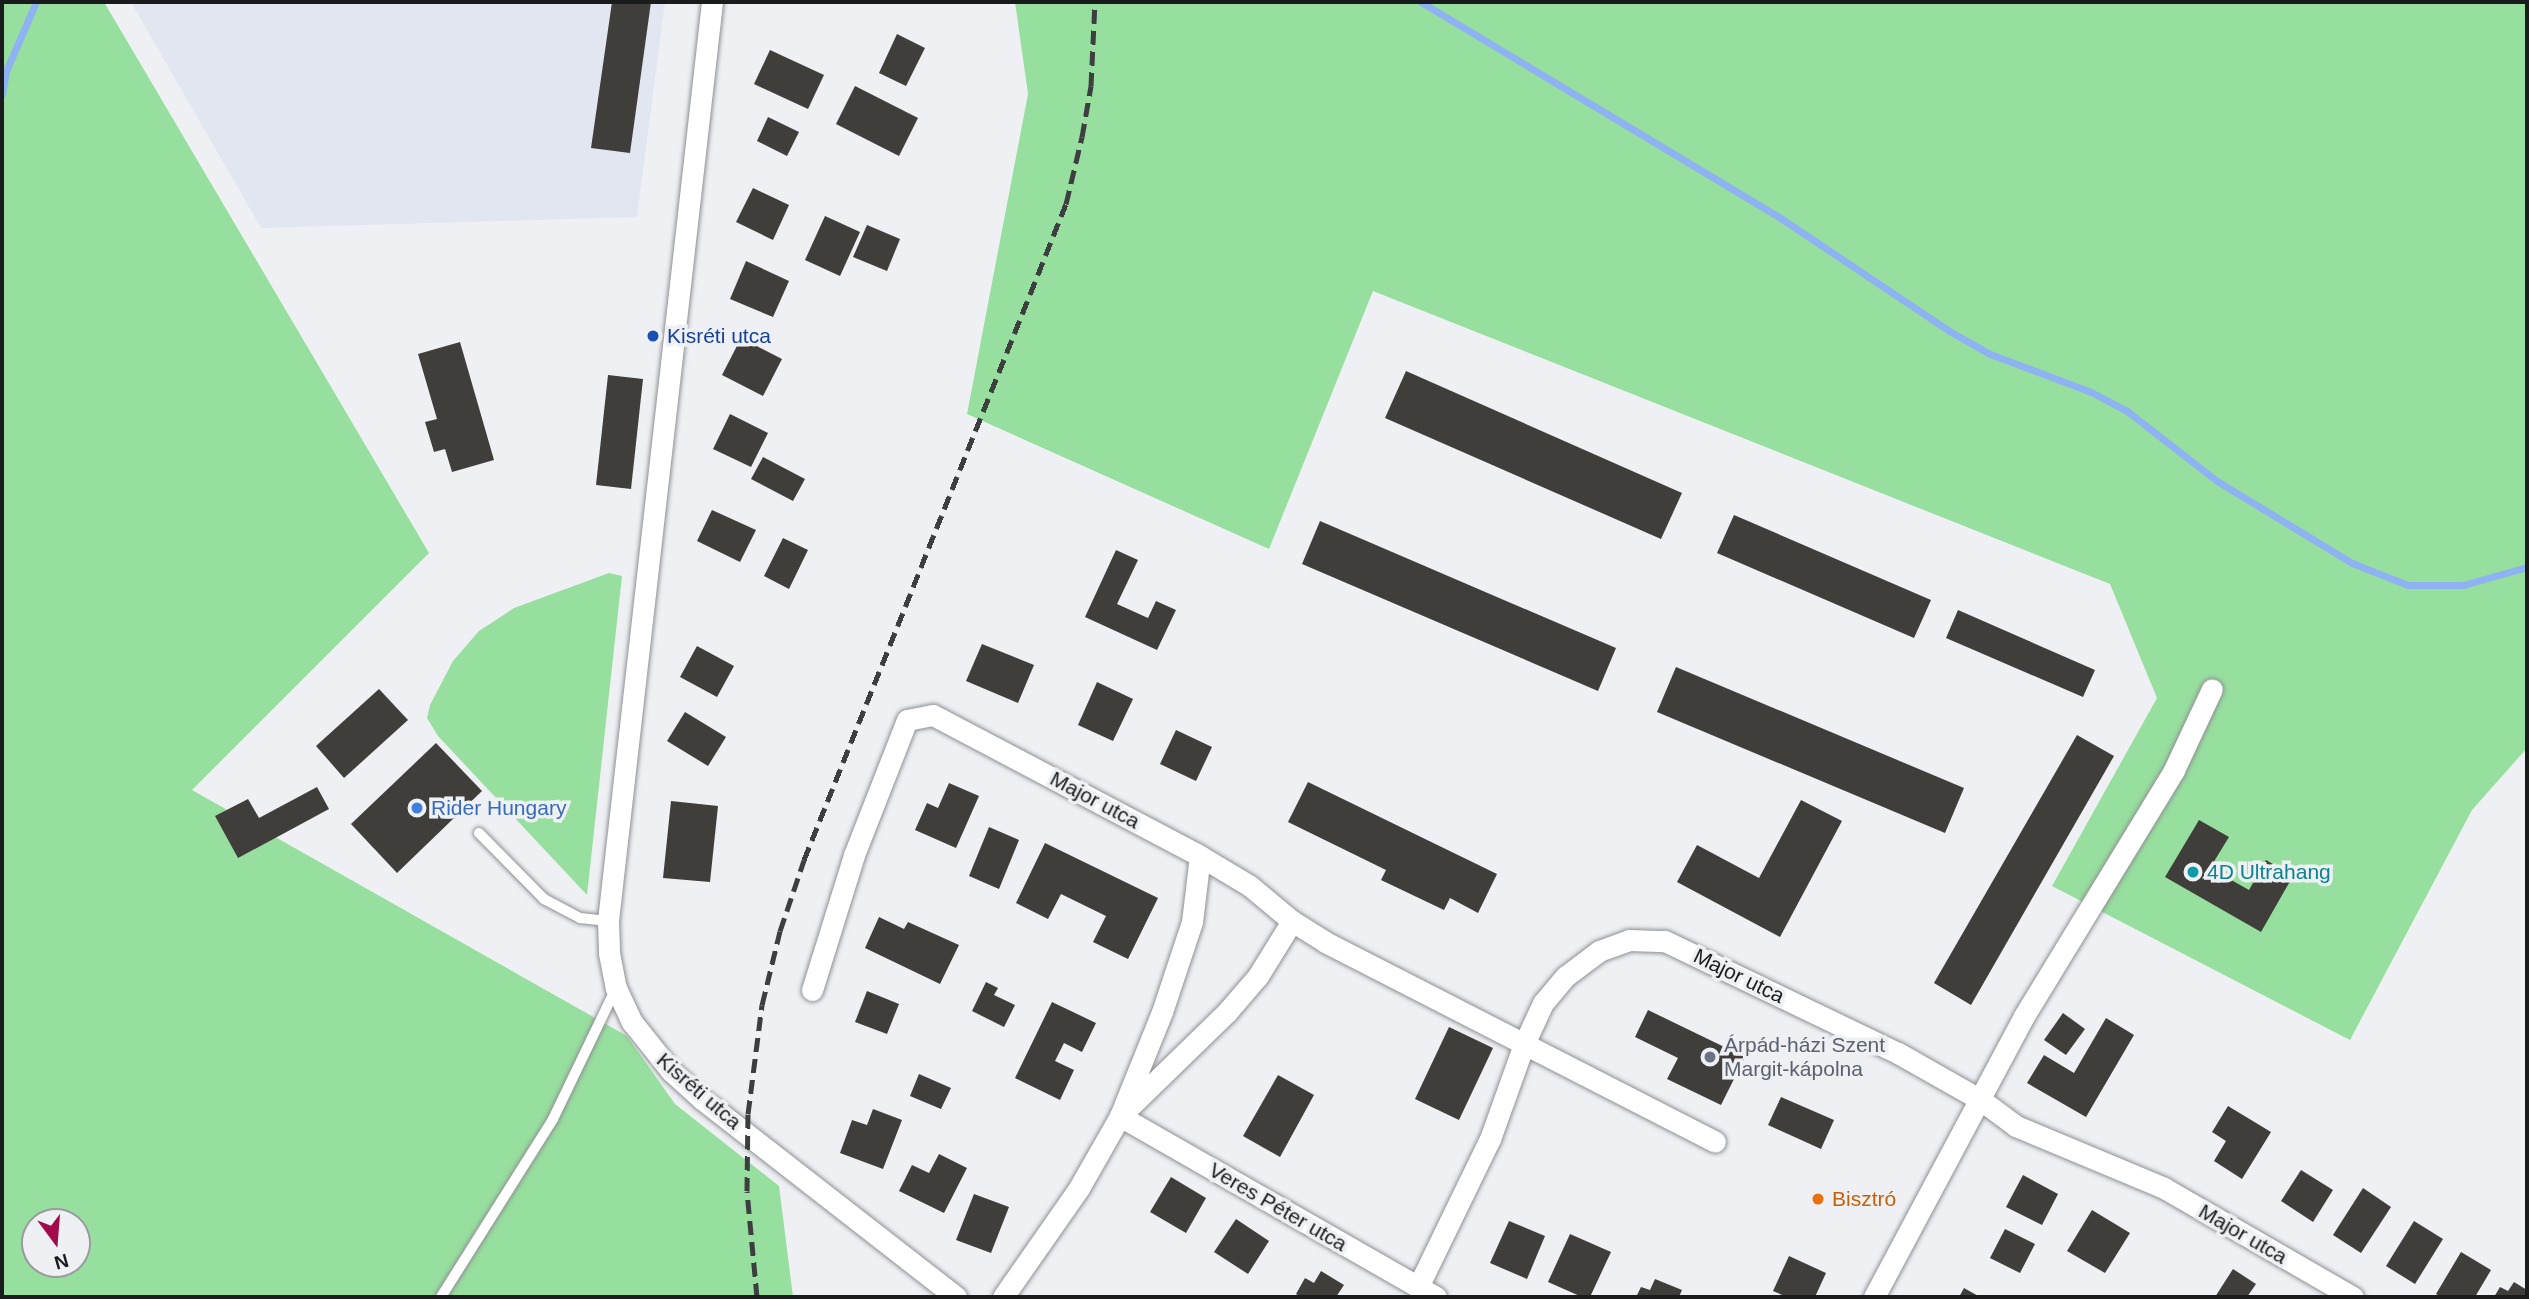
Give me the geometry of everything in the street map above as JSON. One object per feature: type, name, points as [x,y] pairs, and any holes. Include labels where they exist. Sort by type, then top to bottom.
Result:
[{"type":"street","name":"Kisréti utca","points":[[712,2],[608,921],[609,953],[616,988],[632,1022],[652,1049],[703,1100],[956,1297]]},
{"type":"street","points":[[1874,1297],[2024,1016],[2174,770],[2213,689]]},
{"type":"street","name":"Major utca","points":[[812,990],[853,855],[907,720],[933,715],[1200,856],[1250,886],[1292,921],[1325,942],[1715,1142]]},
{"type":"street","points":[[1003,1297],[1079,1188],[1120,1116],[1162,1012],[1192,922],[1200,856]]},
{"type":"street","points":[[1120,1116],[1227,1012],[1258,976],[1292,921]]},
{"type":"street","name":"Major utca","points":[[1524,1044],[1543,1003],[1566,975],[1599,951],[1629,940],[1665,941],[1898,1053],[1980,1100],[2016,1126],[2164,1188],[2353,1297]]},
{"type":"street","points":[[1427,1292],[1490,1139],[1524,1044]]},
{"type":"street","name":"Veres Péter utca","points":[[1120,1116],[1427,1292]]},
{"type":"lane","points":[[480,833],[544,900],[580,918],[608,921]]},
{"type":"lane","points":[[441,1297],[553,1119],[616,988]]},
{"type":"shaded area","points":[[131,2],[665,2],[637,217],[261,228]]},
{"type":"green space","points":[[2,2],[104,2],[429,553],[192,790],[627,1036],[675,1104],[779,1186],[793,1297],[2,1297]]},
{"type":"green space","points":[[1015,2],[2527,2],[2527,748],[2472,810],[2350,1040],[2052,886],[2157,698],[2110,584],[1373,291],[1269,549],[967,414],[1028,94]]},
{"type":"green space","points":[[609,573],[622,576],[587,895],[438,736],[427,718],[430,705],[453,661],[479,631],[514,608]]},
{"type":"building","points":[[612,2],[651,2],[630,153],[591,148]]},
{"type":"building","points":[[897,34],[925,48],[906,86],[879,73]]},
{"type":"building","points":[[770,50],[824,75],[808,109],[754,84]]},
{"type":"building","points":[[855,86],[918,118],[899,156],[836,124]]},
{"type":"building","points":[[768,117],[799,132],[787,156],[757,141]]},
{"type":"building","points":[[753,188],[789,205],[773,240],[736,222]]},
{"type":"building","points":[[825,216],[860,232],[840,276],[805,260]]},
{"type":"building","points":[[867,225],[900,239],[887,271],[853,257]]},
{"type":"building","points":[[746,261],[789,281],[773,317],[730,299]]},
{"type":"building","points":[[741,338],[782,359],[763,396],[722,375]]},
{"type":"building","points":[[460,342],[494,460],[452,472],[445,449],[434,452],[425,422],[437,419],[418,354]]},
{"type":"building","points":[[1406,371],[1682,493],[1661,539],[1385,418]]},
{"type":"building","points":[[608,375],[643,379],[631,489],[596,485]]},
{"type":"building","points":[[730,414],[768,433],[751,467],[713,449]]},
{"type":"building","points":[[763,457],[805,479],[793,501],[751,479]]},
{"type":"building","points":[[712,510],[756,530],[740,562],[697,541]]},
{"type":"building","points":[[1734,515],[1931,600],[1914,638],[1717,553]]},
{"type":"building","points":[[1320,521],[1616,648],[1598,691],[1302,564]]},
{"type":"building","points":[[783,538],[808,550],[789,589],[764,576]]},
{"type":"building","points":[[1116,550],[1138,560],[1117,604],[1148,618],[1156,601],[1176,610],[1157,650],[1085,617]]},
{"type":"building","points":[[1958,610],[2095,670],[2083,697],[1946,638]]},
{"type":"building","points":[[982,644],[1034,665],[1018,703],[966,681]]},
{"type":"building","points":[[697,646],[734,666],[717,697],[680,677]]},
{"type":"building","points":[[1676,667],[1964,788],[1945,833],[1657,712]]},
{"type":"building","points":[[1097,682],[1133,699],[1113,741],[1078,725]]},
{"type":"building","points":[[379,689],[408,720],[344,778],[316,746]]},
{"type":"building","points":[[685,712],[726,737],[708,766],[667,741]]},
{"type":"building","points":[[1176,730],[1212,747],[1196,781],[1160,764]]},
{"type":"building","points":[[2077,735],[2114,756],[1971,1005],[1934,983]]},
{"type":"building","name":"Rider Hungary","points":[[436,743],[482,791],[397,873],[351,824]]},
{"type":"building","points":[[1308,782],[1497,874],[1478,913],[1450,898],[1444,910],[1381,880],[1386,870],[1288,822]]},
{"type":"building","points":[[949,783],[979,796],[956,848],[915,830],[927,803],[938,808]]},
{"type":"building","points":[[317,787],[329,809],[238,858],[215,816],[248,799],[259,818]]},
{"type":"building","points":[[1801,800],[1842,821],[1780,937],[1677,882],[1697,845],[1759,878]]},
{"type":"building","points":[[671,801],[718,806],[710,882],[663,878]]},
{"type":"building","name":"4D Ultrahang","points":[[2199,820],[2229,837],[2210,868],[2249,890],[2266,860],[2293,876],[2261,932],[2165,877]]},
{"type":"building","points":[[989,827],[1019,840],[999,889],[969,876]]},
{"type":"building","points":[[1045,843],[1158,898],[1128,959],[1093,942],[1106,916],[1061,894],[1048,919],[1016,903]]},
{"type":"building","points":[[879,917],[904,929],[908,922],[959,945],[940,984],[865,948]]},
{"type":"building","points":[[986,982],[998,988],[994,995],[1015,1005],[1004,1027],[972,1011]]},
{"type":"building","points":[[867,991],[899,1004],[887,1034],[855,1022]]},
{"type":"building","points":[[1052,1002],[1096,1023],[1082,1052],[1064,1043],[1055,1061],[1074,1070],[1060,1100],[1015,1078]]},
{"type":"building","name":"Árpád-házi Szent Margit-kápolna","points":[[1648,1010],[1745,1057],[1721,1105],[1667,1079],[1678,1058],[1635,1037]]},
{"type":"building","points":[[2063,1013],[2085,1029],[2066,1055],[2044,1040]]},
{"type":"building","points":[[2106,1018],[2134,1035],[2086,1117],[2027,1083],[2044,1055],[2074,1073]]},
{"type":"building","points":[[1449,1027],[1493,1048],[1459,1120],[1415,1099]]},
{"type":"building","points":[[919,1074],[951,1088],[941,1109],[910,1096]]},
{"type":"building","points":[[1278,1075],[1314,1095],[1280,1157],[1243,1136]]},
{"type":"building","points":[[1781,1097],[1834,1120],[1821,1149],[1768,1125]]},
{"type":"building","points":[[2228,1106],[2271,1132],[2242,1179],[2214,1161],[2226,1141],[2212,1132]]},
{"type":"building","points":[[873,1109],[902,1120],[883,1169],[840,1153],[852,1120],[867,1125]]},
{"type":"building","points":[[939,1154],[967,1168],[944,1213],[899,1191],[912,1165],[929,1173]]},
{"type":"building","points":[[2301,1170],[2333,1190],[2313,1222],[2281,1201]]},
{"type":"building","points":[[2023,1175],[2058,1194],[2042,1225],[2006,1207]]},
{"type":"building","points":[[1171,1177],[1206,1198],[1186,1233],[1150,1212]]},
{"type":"building","points":[[2363,1188],[2391,1207],[2361,1253],[2333,1235]]},
{"type":"building","points":[[974,1194],[1009,1207],[991,1253],[956,1240]]},
{"type":"building","points":[[2092,1210],[2130,1233],[2105,1273],[2067,1251]]},
{"type":"building","points":[[1236,1219],[1269,1241],[1248,1274],[1214,1252]]},
{"type":"building","points":[[1509,1221],[1545,1236],[1527,1279],[1490,1263]]},
{"type":"building","points":[[2414,1221],[2443,1239],[2415,1284],[2386,1266]]},
{"type":"building","points":[[2005,1229],[2035,1244],[2020,1273],[1990,1258]]},
{"type":"building","points":[[1570,1234],[1611,1252],[1590,1297],[1582,1297],[1548,1282]]},
{"type":"building","points":[[2461,1252],[2491,1270],[2475,1297],[2442,1297],[2436,1294]]},
{"type":"building","points":[[1789,1256],[1826,1273],[1815,1297],[1787,1297],[1773,1291]]},
{"type":"building","points":[[2233,1269],[2256,1284],[2247,1297],[2215,1297]]},
{"type":"building","points":[[1321,1271],[1344,1285],[1336,1297],[1301,1297],[1296,1294],[1305,1278],[1314,1283]]},
{"type":"building","points":[[1655,1279],[1682,1290],[1679,1297],[1636,1297],[1641,1287],[1650,1290]]},
{"type":"building","points":[[2514,1282],[2527,1290],[2527,1297],[2494,1297],[2500,1287],[2508,1291]]},
{"type":"building","points":[[1964,1288],[1980,1297],[1959,1297]]},
{"type":"waterway","points":[[2,94],[6,71],[36,2]]},
{"type":"waterway","points":[[1421,2],[1782,219],[1951,332],[1990,354],[2091,392],[2127,411],[2217,481],[2352,563],[2408,585],[2463,585],[2527,567]]},
{"type":"railway","points":[[757,1297],[747,1191],[748,1114],[762,1005],[780,931],[804,860],[1066,204],[1091,86],[1095,2]]},
{"type":"place","name":"Kisréti utca","points":[[653,336]]},
{"type":"place","name":"Rider Hungary","points":[[417,808]]},
{"type":"place","name":"4D Ultrahang","points":[[2193,872]]},
{"type":"place","name":"Árpád-házi Szent Margit-kápolna","points":[[1710,1057]]},
{"type":"place","name":"Bisztró","points":[[1818,1199]]}]
